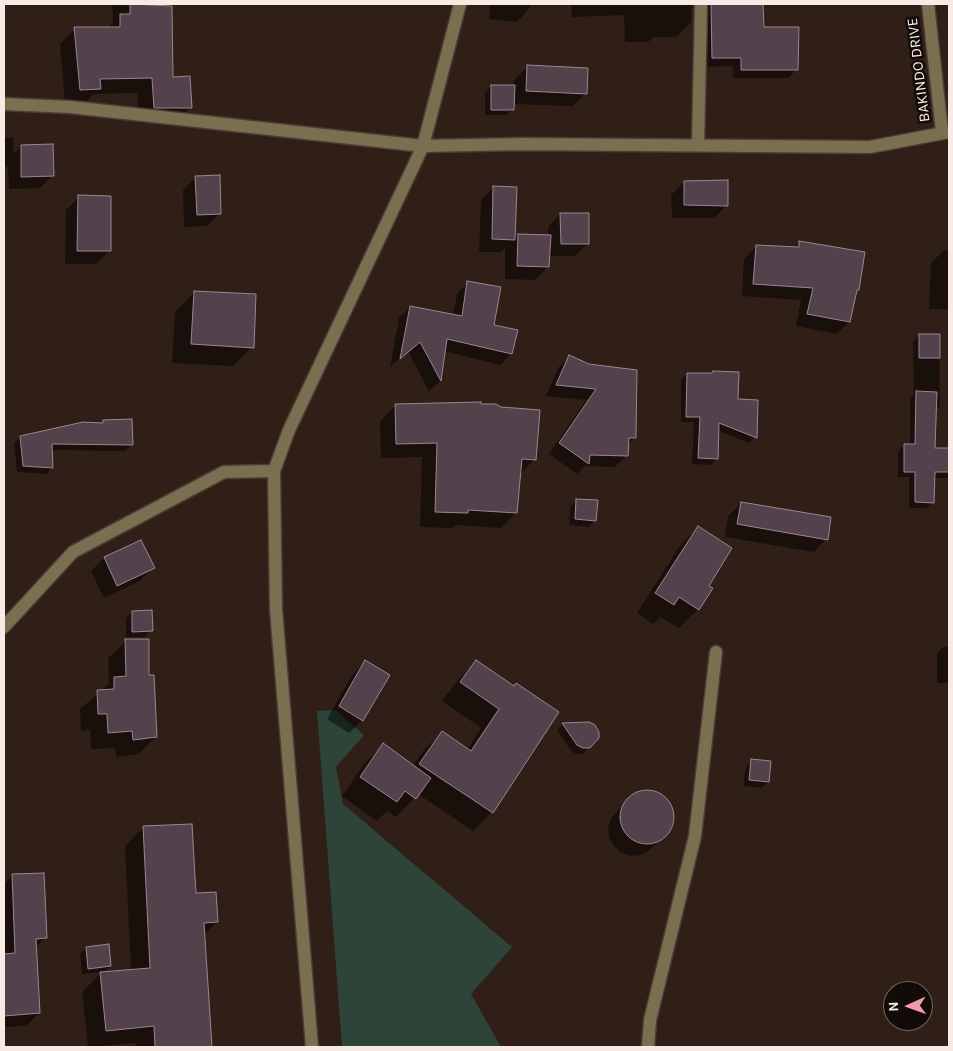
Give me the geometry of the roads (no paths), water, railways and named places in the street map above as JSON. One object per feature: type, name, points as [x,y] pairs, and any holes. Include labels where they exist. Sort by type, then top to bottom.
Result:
[{"type":"street","points":[[312,1047],[276,609],[274,472],[289,430],[423,146],[460,4]]},
{"type":"street","points":[[698,145],[701,4]]},
{"type":"street","name":"BAKINDO DRIVE","points":[[928,4],[946,132]]},
{"type":"street","points":[[4,104],[70,106],[423,146],[698,145],[870,147],[946,132]]},
{"type":"street","points":[[4,627],[73,552],[224,472],[274,472]]},
{"type":"street","points":[[648,1047],[650,1020],[695,836],[716,652]]}]
